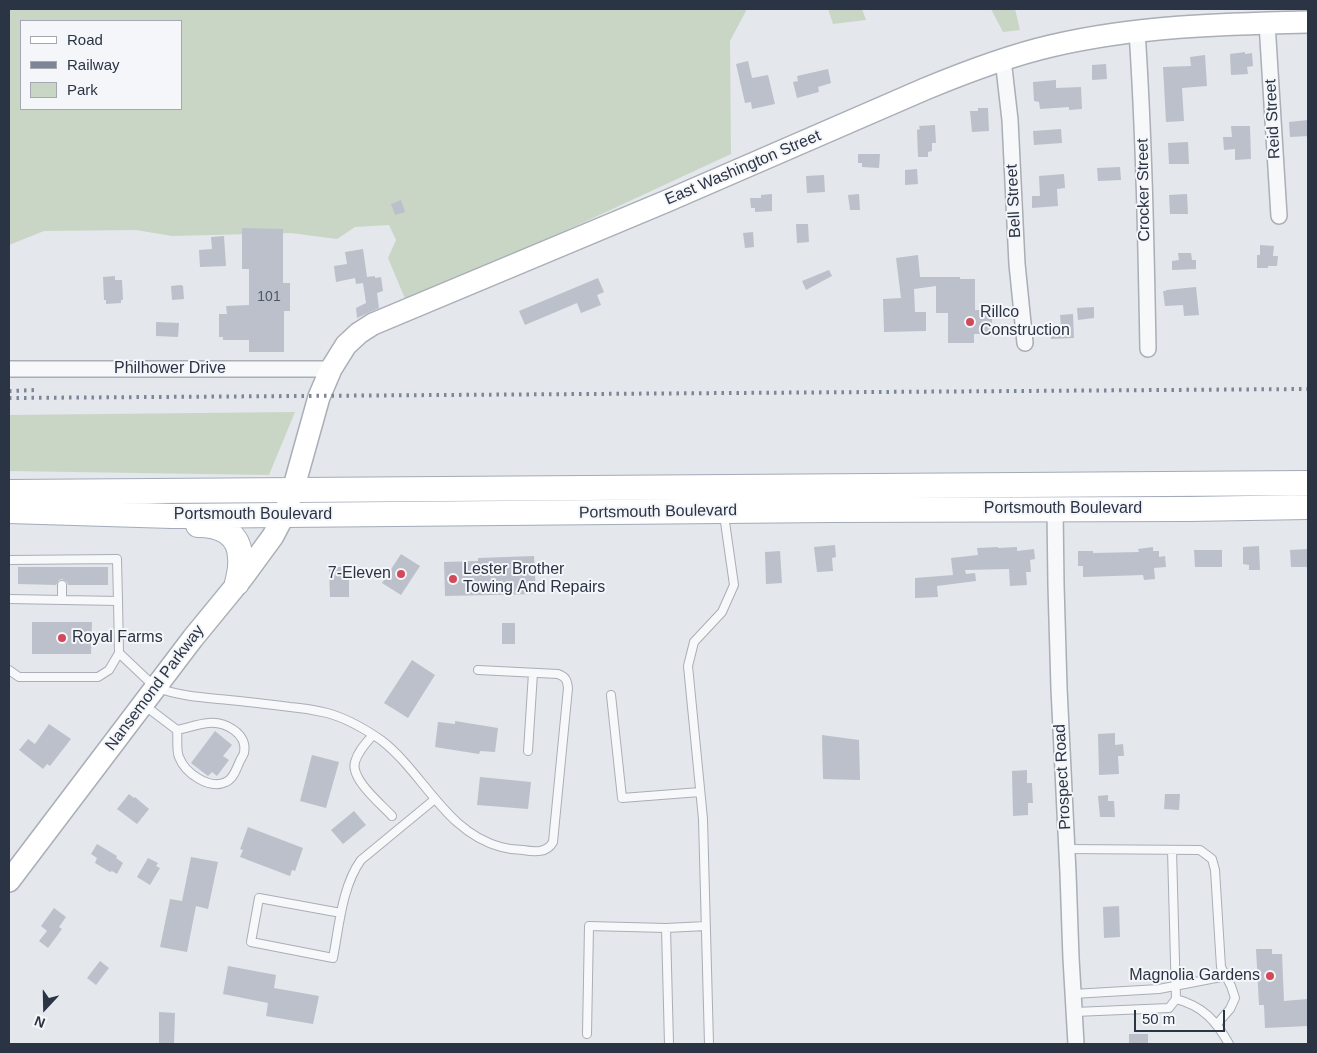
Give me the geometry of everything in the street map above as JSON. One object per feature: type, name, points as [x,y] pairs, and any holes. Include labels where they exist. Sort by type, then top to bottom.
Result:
[{"type":"main road","name":"East Washington Street","points":[[293,490],[317,404],[331,369],[346,345],[373,324],[667,201],[925,88],[1004,59],[1050,46],[1137,31],[1183,26],[1308,22]]},
{"type":"main road","name":"Portsmouth Boulevard","points":[[9,492],[1308,483]]},
{"type":"main road","name":"Nansemond Parkway","points":[[9,881],[203,624],[264,551],[284,515],[293,490]]},
{"type":"main road","name":"Portsmouth Boulevard","points":[[9,512],[172,516],[1308,507]]},
{"type":"main road","points":[[115,514],[169,525],[212,525],[230,533],[240,550],[237,582]]},
{"type":"street","name":"Reid Street","points":[[1267,23],[1278,216]]},
{"type":"street","name":"Crocker Street","points":[[1137,31],[1144,161],[1148,349]]},
{"type":"street","name":"Bell Street","points":[[1004,59],[1010,120],[1017,264],[1025,343]]},
{"type":"street","name":"Philhower Drive","points":[[9,369],[331,369]]},
{"type":"street","name":"Prospect Road","points":[[1062,485],[1056,585],[1076,1044]]},
{"type":"street","points":[[760,486],[762,511]]},
{"type":"lane","points":[[709,1044],[703,819],[688,666],[694,642],[722,612],[734,585],[723,511]]},
{"type":"lane","points":[[9,560],[61,563],[117,559],[119,653],[109,670],[98,677],[19,677],[9,670]]},
{"type":"lane","points":[[62,585],[62,600]]},
{"type":"lane","points":[[9,599],[118,601]]},
{"type":"lane","points":[[119,653],[155,687],[182,695],[276,705],[327,713],[350,721],[392,749],[450,817],[466,830],[499,847],[545,851],[554,842],[568,688],[567,681],[558,674],[478,670]]},
{"type":"lane","points":[[528,751],[533,673]]},
{"type":"lane","points":[[611,695],[622,798],[700,792]]},
{"type":"lane","points":[[142,704],[177,730],[209,723],[228,726],[238,733],[244,743],[244,752],[233,776],[226,782],[214,784],[200,779],[187,770],[179,756],[177,730]]},
{"type":"lane","points":[[373,736],[363,746],[355,763],[356,774],[362,784],[392,816]]},
{"type":"lane","points":[[341,913],[260,898],[251,942],[333,958],[341,913],[354,869],[361,860],[435,799]]},
{"type":"lane","points":[[1067,850],[1200,850],[1212,860],[1216,870],[1221,967],[1235,998],[1230,1009],[1217,1024]]},
{"type":"lane","points":[[1075,1012],[1169,1008],[1176,999],[1172,850]]},
{"type":"lane","points":[[587,1034],[589,926],[666,928],[706,926]]},
{"type":"lane","points":[[666,928],[669,1044]]},
{"type":"lane","points":[[1073,994],[1159,989],[1226,976]]},
{"type":"lane","points":[[1176,999],[1199,1008],[1210,1017],[1217,1024],[1229,1044]]},
{"type":"green space","points":[[9,9],[747,9],[730,41],[731,154],[524,250],[406,301],[388,258],[396,240],[389,225],[355,227],[337,239],[291,233],[172,236],[136,230],[44,231],[9,245]]},
{"type":"green space","points":[[828,9],[862,9],[866,20],[833,24]]},
{"type":"green space","points":[[991,9],[1015,9],[1020,30],[1003,32]]},
{"type":"green space","points":[[295,412],[269,475],[9,471],[9,415]]},
{"type":"building","points":[[1245,52],[1245,54],[1252,53],[1253,66],[1247,67],[1248,74],[1231,75],[1230,54]]},
{"type":"building","points":[[1205,55],[1207,86],[1182,88],[1184,121],[1166,122],[1163,67],[1191,66],[1190,57]]},
{"type":"building","points":[[748,61],[752,78],[768,75],[775,104],[752,109],[751,102],[745,103],[736,64]]},
{"type":"building","points":[[1106,64],[1107,79],[1092,80],[1092,65]]},
{"type":"building","points":[[828,69],[831,83],[818,87],[819,92],[797,98],[793,82],[798,81],[797,76]]},
{"type":"building","points":[[1056,80],[1056,88],[1081,87],[1082,109],[1069,110],[1069,107],[1040,109],[1039,102],[1034,101],[1033,82]]},
{"type":"building","points":[[978,108],[988,108],[989,131],[972,132],[970,111],[978,111]]},
{"type":"building","points":[[1308,120],[1308,136],[1290,137],[1289,122]]},
{"type":"building","points":[[935,125],[936,143],[932,143],[932,151],[928,152],[928,157],[918,157],[917,130],[920,129],[919,126]]},
{"type":"building","points":[[1231,126],[1250,126],[1251,159],[1235,160],[1235,149],[1224,150],[1223,137],[1232,137]]},
{"type":"building","points":[[1061,129],[1062,143],[1034,145],[1033,131]]},
{"type":"building","points":[[1188,142],[1189,164],[1169,164],[1168,143]]},
{"type":"building","points":[[858,154],[880,154],[879,168],[862,167],[862,163],[858,163]]},
{"type":"building","points":[[1120,167],[1121,180],[1098,181],[1097,168]]},
{"type":"building","points":[[917,169],[918,184],[905,185],[905,170]]},
{"type":"building","points":[[1064,174],[1065,188],[1057,189],[1058,206],[1032,208],[1032,196],[1040,196],[1039,176]]},
{"type":"building","points":[[824,175],[825,192],[807,193],[806,176]]},
{"type":"building","points":[[772,194],[772,211],[755,212],[755,208],[751,208],[750,198],[761,198],[761,195]]},
{"type":"building","points":[[859,194],[860,210],[850,210],[848,195]]},
{"type":"building","points":[[1187,194],[1188,214],[1170,214],[1169,195]]},
{"type":"building","points":[[401,200],[405,212],[395,215],[391,204]]},
{"type":"building","points":[[796,224],[808,224],[809,242],[797,243]]},
{"type":"building","points":[[242,228],[283,229],[283,283],[290,283],[290,311],[284,311],[284,352],[249,352],[249,340],[223,340],[223,337],[219,337],[219,314],[227,314],[226,306],[249,305],[249,269],[242,269]]},
{"type":"building","points":[[753,232],[754,247],[745,248],[743,233]]},
{"type":"building","points":[[224,236],[226,266],[200,267],[199,250],[212,249],[211,237]]},
{"type":"building","points":[[1260,245],[1274,246],[1273,256],[1278,256],[1277,266],[1257,268],[1257,255],[1260,255]]},
{"type":"building","points":[[363,249],[367,277],[381,277],[383,291],[377,293],[379,308],[357,318],[356,308],[366,303],[363,283],[356,284],[355,278],[336,282],[334,266],[347,264],[345,252]]},
{"type":"building","points":[[1178,253],[1191,253],[1192,260],[1196,260],[1196,269],[1172,270],[1172,261],[1179,260]]},
{"type":"building","points":[[918,255],[920,277],[975,279],[975,310],[992,310],[992,334],[974,334],[974,343],[948,343],[948,313],[936,313],[936,286],[914,289],[915,312],[926,312],[926,331],[884,332],[883,299],[901,298],[896,258]]},
{"type":"building","points":[[829,270],[832,276],[806,290],[802,281]]},
{"type":"building","points":[[115,276],[115,280],[122,280],[123,300],[121,300],[121,303],[106,304],[106,300],[104,300],[103,277]]},
{"type":"building","points":[[598,278],[604,292],[597,295],[601,305],[581,313],[577,303],[525,325],[519,311]]},
{"type":"building","points":[[171,286],[183,286],[184,299],[172,300]]},
{"type":"building","points":[[1196,287],[1199,315],[1184,316],[1183,305],[1165,306],[1163,291]]},
{"type":"building","points":[[1094,307],[1094,318],[1078,320],[1077,308]]},
{"type":"building","points":[[1073,314],[1074,338],[1051,339],[1052,327],[1061,327],[1060,315]]},
{"type":"building","points":[[156,322],[179,323],[178,337],[156,336]]},
{"type":"building","points":[[835,545],[836,557],[832,558],[833,571],[817,572],[814,547]]},
{"type":"building","points":[[1259,546],[1260,570],[1249,570],[1249,565],[1243,564],[1243,547]]},
{"type":"building","points":[[1017,547],[1017,551],[1034,549],[1035,559],[1030,560],[1031,572],[1026,572],[1027,585],[1010,586],[1009,569],[965,570],[966,574],[975,573],[976,581],[937,586],[938,597],[915,598],[915,578],[953,575],[951,558],[978,555],[977,548]]},
{"type":"building","points":[[1153,547],[1153,551],[1159,551],[1159,557],[1165,556],[1166,567],[1154,568],[1155,579],[1144,580],[1143,575],[1083,577],[1083,566],[1078,566],[1078,551],[1093,551],[1093,553],[1139,552],[1138,549]]},
{"type":"building","points":[[1308,549],[1308,567],[1291,567],[1290,550]]},
{"type":"building","points":[[1194,550],[1222,550],[1222,567],[1195,567]]},
{"type":"building","points":[[780,551],[782,583],[766,584],[765,552]]},
{"type":"building","name":"7-Eleven","points":[[401,554],[420,566],[401,595],[382,583]]},
{"type":"building","points":[[534,556],[536,594],[445,596],[444,562],[478,561],[478,558]]},
{"type":"building","name":"Royal Farms","points":[[18,567],[108,567],[108,585],[68,585],[62,579],[56,585],[18,584]]},
{"type":"building","name":"7-Eleven","points":[[329,567],[349,567],[349,597],[330,597]]},
{"type":"building","name":"Royal Farms","points":[[32,622],[92,622],[91,654],[32,654]]},
{"type":"building","points":[[502,623],[515,623],[515,644],[502,644]]},
{"type":"building","points":[[412,660],[435,675],[408,718],[384,703]]},
{"type":"building","points":[[455,721],[498,728],[495,752],[480,751],[479,754],[435,747],[438,722],[455,724]]},
{"type":"building","points":[[49,724],[71,739],[50,766],[47,764],[43,769],[19,750],[28,739],[35,744]]},
{"type":"building","points":[[215,731],[232,745],[223,756],[229,760],[217,776],[212,772],[208,776],[191,763]]},
{"type":"building","points":[[1115,733],[1115,745],[1123,744],[1124,756],[1118,756],[1119,774],[1099,775],[1098,734]]},
{"type":"building","points":[[822,735],[859,740],[860,780],[823,779]]},
{"type":"building","points":[[312,755],[339,762],[326,808],[300,801]]},
{"type":"building","points":[[1027,770],[1027,783],[1032,783],[1033,803],[1028,803],[1028,815],[1013,816],[1012,771]]},
{"type":"building","points":[[480,777],[531,782],[528,809],[477,805]]},
{"type":"building","points":[[129,794],[149,809],[137,824],[117,809]]},
{"type":"building","points":[[1165,794],[1180,794],[1179,810],[1164,809]]},
{"type":"building","points":[[1108,795],[1108,801],[1114,801],[1115,817],[1100,817],[1098,796]]},
{"type":"building","points":[[354,811],[366,825],[343,844],[331,830]]},
{"type":"building","points":[[248,827],[303,848],[295,871],[292,870],[290,876],[240,857],[243,850],[240,849]]},
{"type":"building","points":[[97,844],[117,856],[116,858],[123,863],[117,874],[95,863],[97,858],[91,854]]},
{"type":"building","points":[[191,857],[218,862],[208,909],[196,906],[187,952],[160,947],[170,899],[182,901]]},
{"type":"building","points":[[148,858],[158,863],[156,866],[160,868],[150,885],[137,877]]},
{"type":"building","points":[[1119,906],[1120,937],[1104,938],[1103,907]]},
{"type":"building","points":[[54,908],[66,917],[59,927],[62,929],[48,948],[39,941],[47,931],[41,926]]},
{"type":"building","name":"Magnolia Gardens","points":[[1256,949],[1272,949],[1272,954],[1282,954],[1284,1001],[1308,999],[1308,1026],[1265,1028],[1264,1005],[1259,1005]]},
{"type":"building","points":[[100,961],[109,968],[96,985],[87,978]]},
{"type":"building","points":[[228,966],[276,975],[274,988],[319,996],[313,1024],[266,1016],[268,1003],[223,994]]},
{"type":"building","points":[[159,1012],[175,1013],[174,1044],[159,1044]]},
{"type":"building","points":[[1129,1034],[1148,1034],[1148,1044],[1129,1044]]},
{"type":"railway","points":[[9,398],[1308,389]]},
{"type":"railway","points":[[9,391],[36,390]]},
{"type":"place","name":"Rillco Construction","points":[[970,322]]},
{"type":"place","name":"7-Eleven","points":[[401,574]]},
{"type":"place","name":"Lester Brother Towing And Repairs","points":[[453,579]]},
{"type":"place","name":"Royal Farms","points":[[62,638]]},
{"type":"place","name":"Magnolia Gardens","points":[[1270,976]]}]
